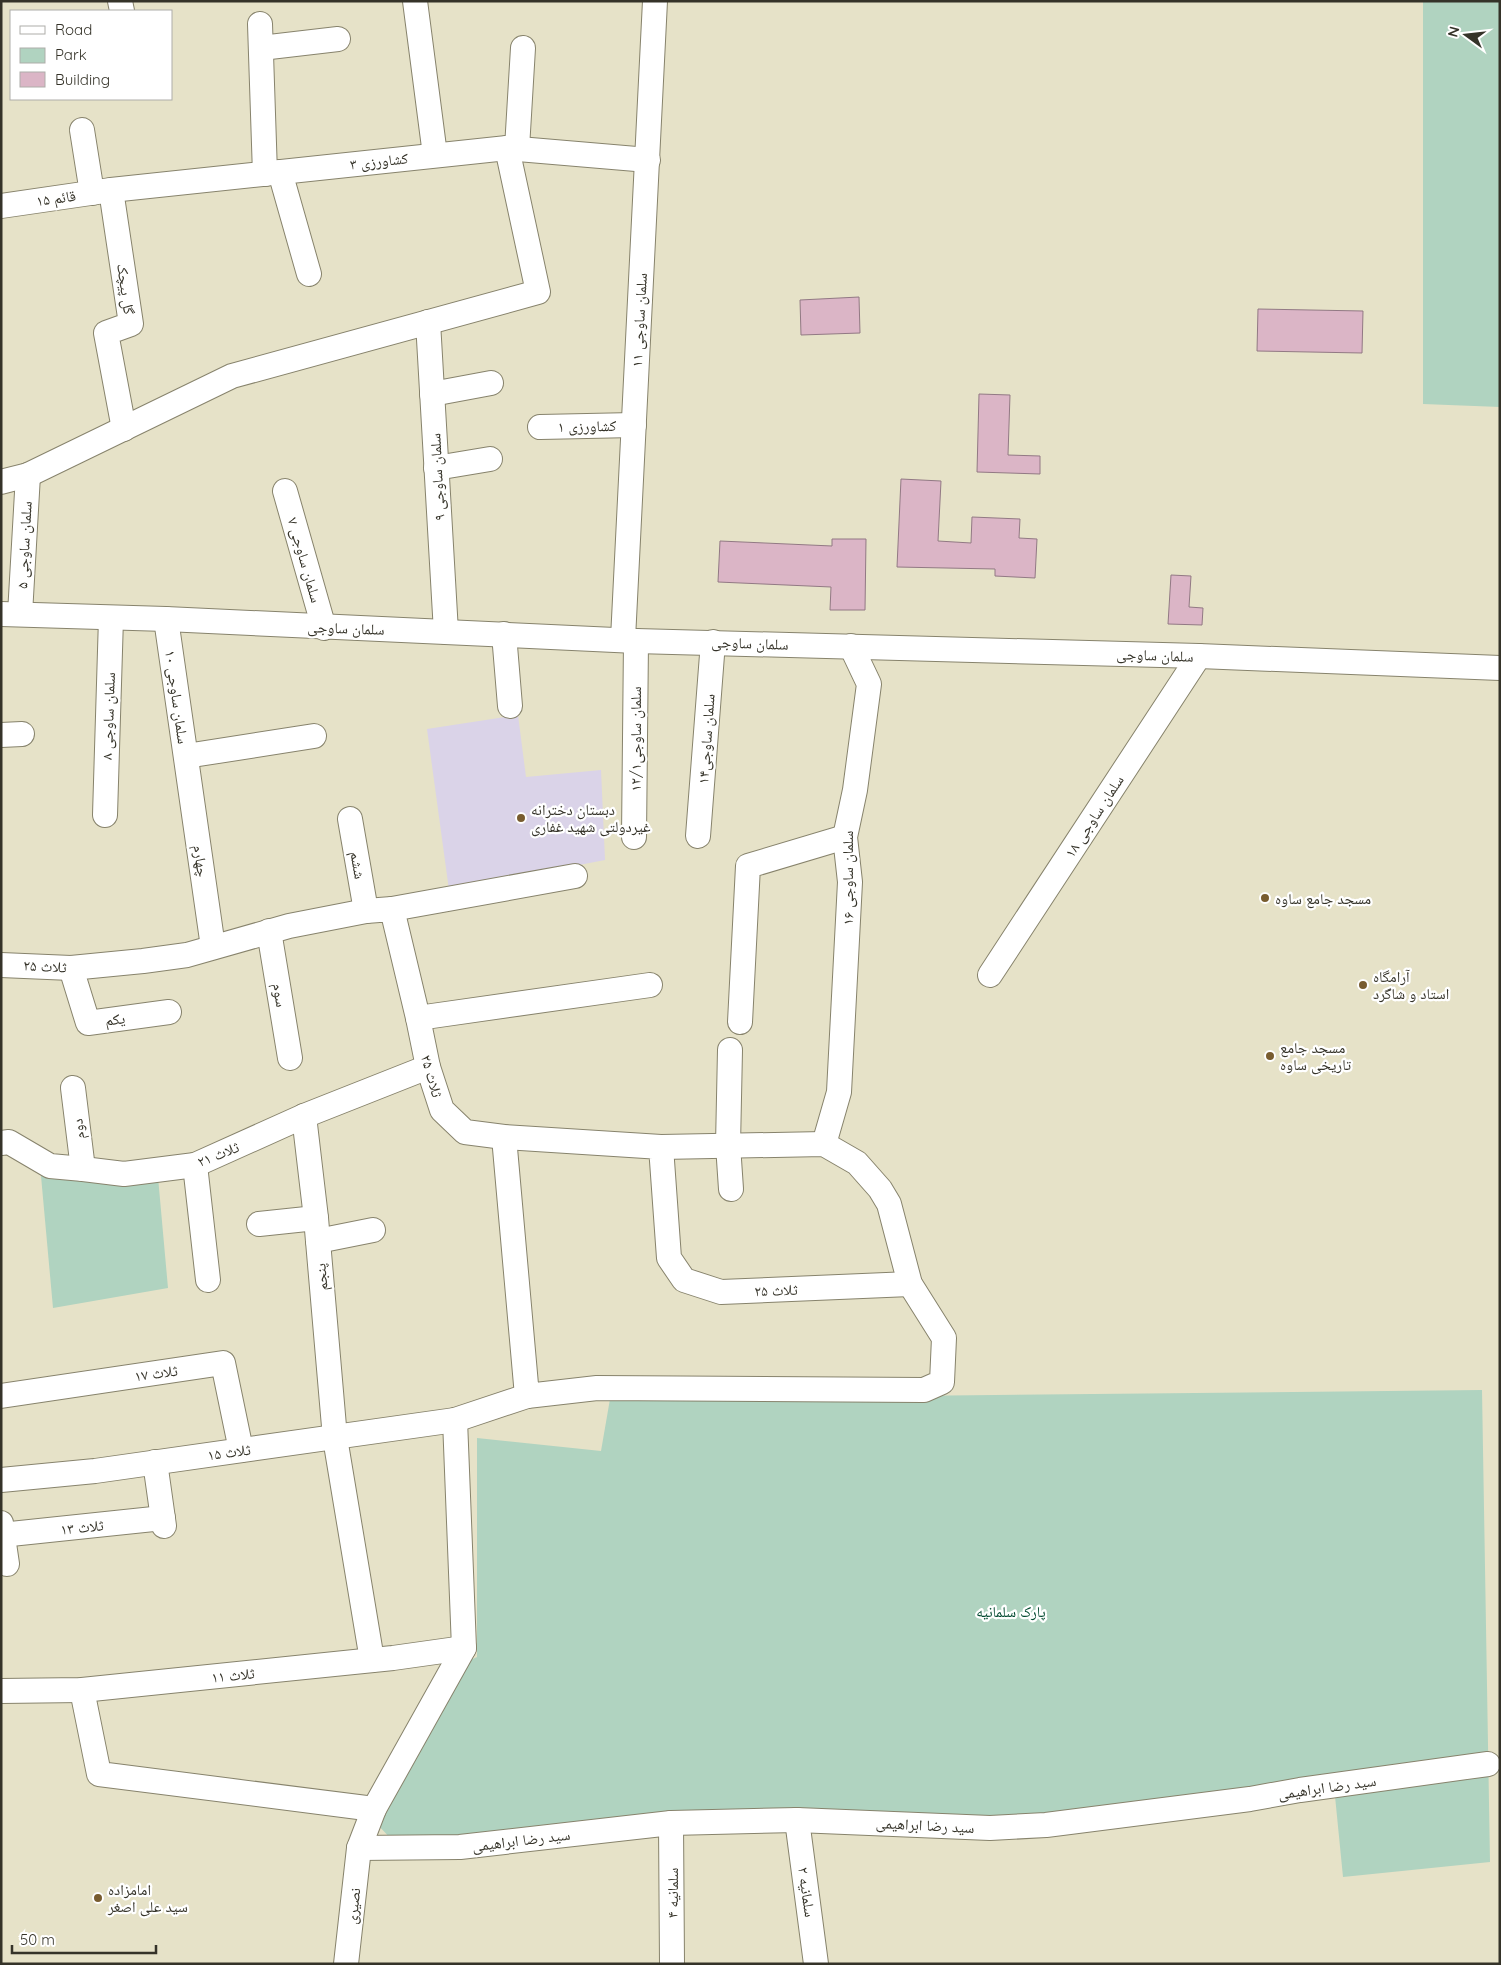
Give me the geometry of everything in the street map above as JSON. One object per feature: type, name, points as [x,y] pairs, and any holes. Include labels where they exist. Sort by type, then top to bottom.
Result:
[{"type":"street","points":[[414,1],[436,155]]},
{"type":"street","name":"سلمان ساوجی ۱۱","points":[[630,640],[634,425],[655,1]]},
{"type":"street","points":[[260,24],[273,173],[309,274]]},
{"type":"street","points":[[261,48],[338,39]]},
{"type":"street","points":[[1,482],[28,475],[232,376],[538,292],[512,148],[523,48]]},
{"type":"street","points":[[82,130],[102,191]]},
{"type":"street","name":"کشاورزی ۳","points":[[102,191],[512,148],[648,160]]},
{"type":"street","name":"قائم ۱۵","points":[[1,206],[102,191]]},
{"type":"street","name":"گل پیچک","points":[[102,191],[131,324],[106,333],[124,428]]},
{"type":"street","name":"سلمان ساوجی ۹","points":[[428,322],[446,632]]},
{"type":"street","points":[[432,394],[490,383]]},
{"type":"street","name":"کشاورزی ۱","points":[[540,427],[634,425]]},
{"type":"street","points":[[436,468],[490,460]]},
{"type":"street","name":"سلمان ساوجی ۵","points":[[11,614],[28,475]]},
{"type":"street","name":"سلمان ساوجی ۷","points":[[285,491],[324,628]]},
{"type":"street","name":"سلمان ساوجی","points":[[11,614],[630,640],[1199,656],[1500,668]]},
{"type":"street","name":"سلمان ساوجی ۸","points":[[105,815],[111,618]]},
{"type":"street","name":"سلمان ساوجی ۱۰","points":[[166,620],[187,765]]},
{"type":"street","points":[[504,634],[510,706]]},
{"type":"street","name":"سلمان ساوجی۱۲/۱","points":[[630,640],[634,837]]},
{"type":"street","name":"سلمان ساوجی۱۴","points":[[698,836],[713,642]]},
{"type":"street","name":"سلمان ساوجی ۱۶","points":[[824,1144],[839,1092],[850,882],[845,837],[854,790],[868,684],[851,646]]},
{"type":"street","name":"سلمان ساوجی ۱۸","points":[[990,975],[1199,656]]},
{"type":"street","points":[[187,765],[314,736]]},
{"type":"street","name":"چهارم","points":[[187,765],[213,948]]},
{"type":"street","name":"ششم","points":[[350,819],[366,911]]},
{"type":"street","points":[[740,1022],[748,866],[845,837]]},
{"type":"street","points":[[392,909],[575,876]]},
{"type":"street","name":"ثلاث ۲۵","points":[[2,960],[71,968],[143,961],[187,955],[269,931],[366,911],[392,909],[428,1067],[442,1110],[465,1132],[504,1137],[661,1147],[669,1258],[684,1280],[721,1292],[910,1284]]},
{"type":"street","name":"سوم","points":[[269,931],[290,1058]]},
{"type":"street","name":"یکم","points":[[71,968],[88,1023],[169,1012]]},
{"type":"street","points":[[418,1018],[650,985]]},
{"type":"street","points":[[730,1050],[728,1145],[731,1189]]},
{"type":"street","name":"ثلاث ۲۱","points":[[1,1143],[9,1142],[50,1166],[83,1170],[124,1174],[195,1165],[304,1116],[428,1067]]},
{"type":"street","name":"دوم","points":[[73,1088],[83,1170]]},
{"type":"street","name":"پنجم","points":[[304,1116],[317,1229],[335,1438],[372,1660]]},
{"type":"street","points":[[504,1137],[527,1396]]},
{"type":"street","points":[[661,1147],[824,1144],[857,1163],[880,1189],[889,1204],[895,1223],[910,1284]]},
{"type":"street","points":[[195,1165],[208,1280]]},
{"type":"street","points":[[259,1224],[317,1229],[373,1230]]},
{"type":"street","name":"ثلاث ۱۵","points":[[1,1480],[155,1462],[455,1420],[527,1396],[597,1388],[924,1390],[942,1382],[944,1338],[910,1284]]},
{"type":"street","name":"ثلاث ۱۷","points":[[1,1396],[223,1364],[241,1450]]},
{"type":"street","points":[[455,1420],[464,1648]]},
{"type":"street","name":"ثلاث ۱۳","points":[[2,1531],[163,1522],[155,1462]]},
{"type":"street","points":[[2,1531],[7,1564]]},
{"type":"street","name":"ثلاث ۱۱","points":[[1,1691],[82,1690],[372,1660],[464,1648]]},
{"type":"street","name":"نصیری","points":[[346,1964],[359,1848],[374,1809],[464,1648]]},
{"type":"street","points":[[82,1690],[99,1774],[374,1809]]},
{"type":"street","name":"سید رضا ابراهیمی","points":[[359,1848],[460,1847],[671,1823],[797,1820],[990,1828],[1046,1825],[1250,1799],[1300,1790],[1488,1764]]},
{"type":"street","name":"سلمانیه ۲","points":[[797,1820],[816,1964]]},
{"type":"street","name":"سلمانیه ۴","points":[[671,1823],[672,1964]]},
{"type":"shaded area","name":"دبستان دخترانه غیردولتی شهید غفاری","points":[[518,715],[526,777],[601,770],[605,860],[449,890],[427,729]]},
{"type":"green space","points":[[1423,1],[1500,1],[1500,407],[1423,404]]},
{"type":"green space","points":[[41,1176],[107,1182],[158,1177],[168,1288],[53,1308]]},
{"type":"green space","name":"پارک سلمانیه","points":[[1482,1390],[1490,1862],[1343,1877],[1334,1786],[1021,1826],[773,1821],[400,1848],[371,1818],[453,1668],[477,1657],[477,1438],[601,1451],[610,1399]]},
{"type":"building","points":[[859,297],[860,333],[801,335],[800,300]]},
{"type":"building","points":[[1258,309],[1363,311],[1362,353],[1257,351]]},
{"type":"building","points":[[979,394],[1010,395],[1008,455],[1040,456],[1040,474],[977,472]]},
{"type":"building","points":[[901,479],[941,481],[938,541],[971,543],[972,517],[1020,519],[1019,538],[1037,539],[1035,578],[995,576],[995,569],[897,567]]},
{"type":"building","points":[[832,539],[866,539],[865,610],[830,610],[831,587],[718,582],[720,541],[832,546]]},
{"type":"building","points":[[1171,575],[1191,576],[1189,607],[1203,608],[1202,625],[1168,624]]},
{"type":"place","name":"دبستان دخترانه غیردولتی شهید غفاری","points":[[521,818]]},
{"type":"place","name":"مسجد جامع ساوه","points":[[1265,898]]},
{"type":"place","name":"آرامگاه استاد و شاگرد","points":[[1363,985]]},
{"type":"place","name":"مسجد جامع تاریخی ساوه","points":[[1270,1056]]},
{"type":"place","name":"امامزاده سید علی اصغر","points":[[98,1898]]}]
